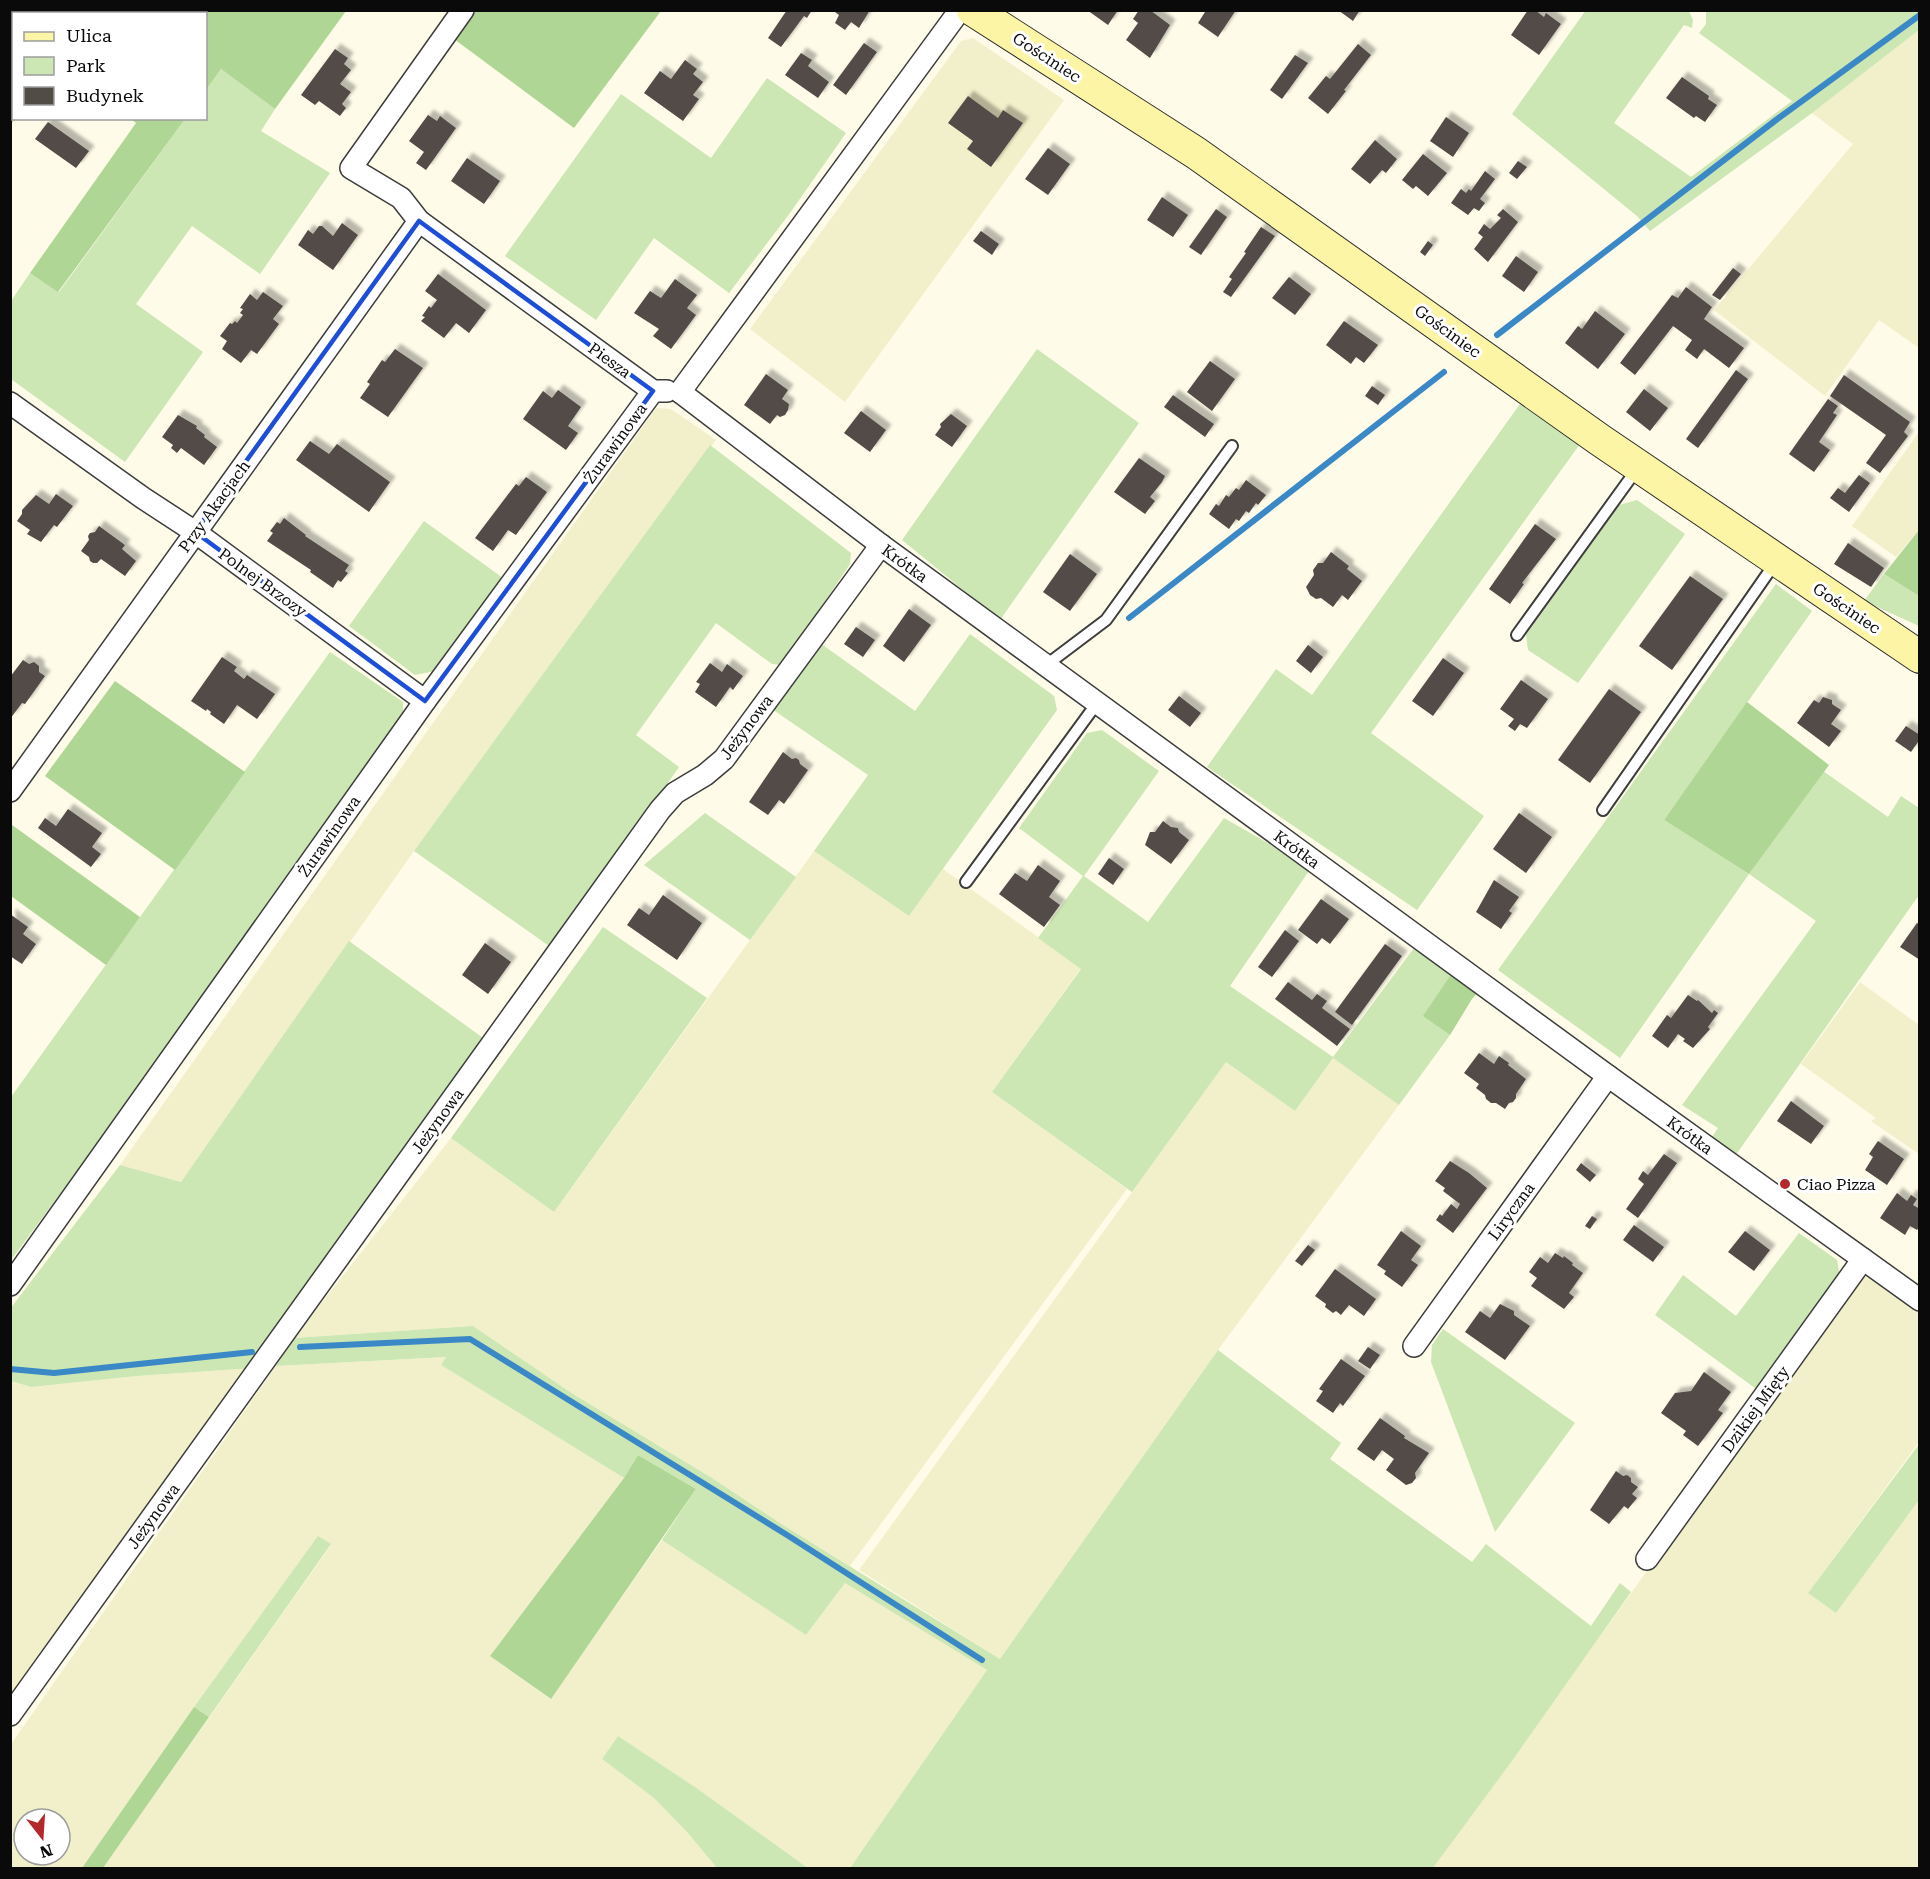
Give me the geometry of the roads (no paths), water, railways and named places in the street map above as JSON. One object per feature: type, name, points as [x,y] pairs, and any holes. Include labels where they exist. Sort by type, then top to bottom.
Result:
[{"type":"street","name":"Piesza","points":[[463,10],[351,168],[401,198],[419,221],[653,391]]},
{"type":"street","points":[[653,391],[680,392],[960,10]]},
{"type":"street","name":"Gościniec","points":[[973,10],[1196,153],[1639,466],[1920,657]]},
{"type":"street","name":"Przy Akacjach","points":[[10,791],[419,221]]},
{"type":"street","name":"Żurawinowa","points":[[10,1285],[425,701],[653,391]]},
{"type":"street","name":"Krótka","points":[[680,392],[1045,666],[1920,1300]]},
{"type":"street","name":"Polnej Brzozy","points":[[10,403],[142,498],[195,532],[425,701]]},
{"type":"street","name":"Jeżynowa","points":[[10,1714],[660,810],[675,793],[705,775],[724,759],[881,545]]},
{"type":"street","name":"Liryczna","points":[[1414,1346],[1608,1076]]},
{"type":"street","name":"Dzikiej Mięty","points":[[1647,1559],[1863,1259]]},
{"type":"lane","points":[[1045,666],[1106,620],[1232,446]]},
{"type":"lane","points":[[1516,635],[1639,466]]},
{"type":"lane","points":[[1602,810],[1777,561]]},
{"type":"lane","points":[[966,882],[1097,703]]},
{"type":"waterway","points":[[1497,335],[1776,120],[1920,15]]},
{"type":"waterway","points":[[1129,618],[1444,372]]},
{"type":"waterway","points":[[300,1347],[470,1339],[787,1535],[982,1660]]},
{"type":"waterway","points":[[10,1369],[54,1373],[252,1352]]},
{"type":"place","name":"Ciao Pizza","points":[[1785,1184]]}]
